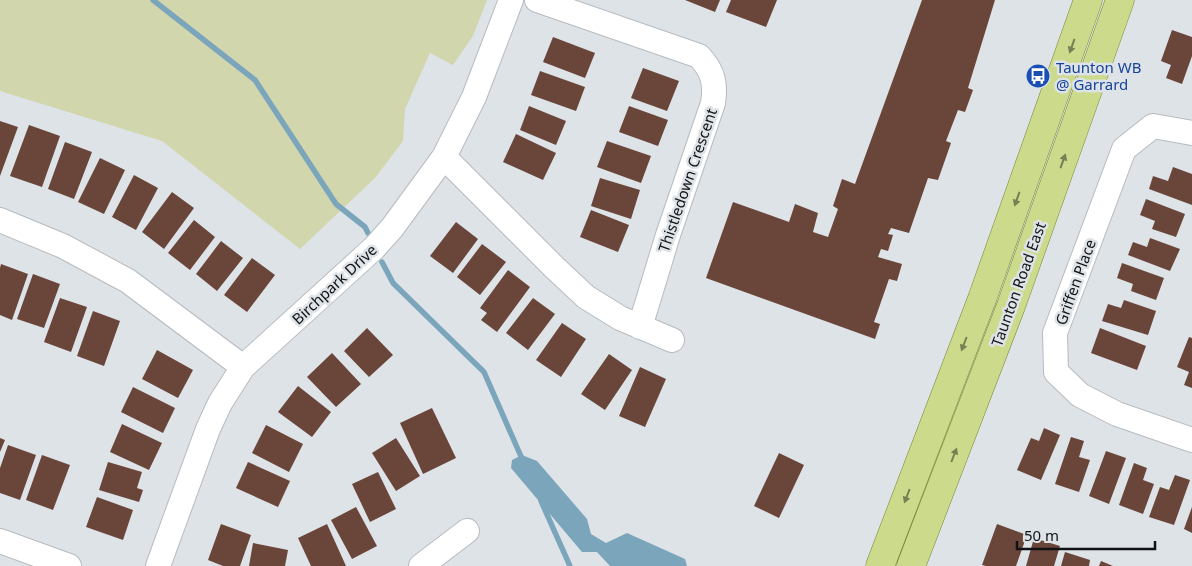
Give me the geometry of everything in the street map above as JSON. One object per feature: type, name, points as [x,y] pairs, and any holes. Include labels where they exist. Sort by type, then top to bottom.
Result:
[{"type":"main road","name":"Taunton Road East","points":[[880,566],[982,298],[1088,0]]},
{"type":"main road","name":"Taunton Road East","points":[[911,566],[1011,306],[1120,2]]},
{"type":"street","name":"Birchpark Drive","points":[[158,566],[208,429],[220,403],[243,367],[374,248],[392,228],[444,157],[474,96],[511,0]]},
{"type":"street","name":"Thistledown Crescent","points":[[538,0],[699,56],[713,78],[715,91],[713,103],[668,234],[640,327]]},
{"type":"street","name":"Griffen Place","points":[[1192,133],[1153,126],[1124,149],[1055,333],[1056,372],[1080,394],[1117,414],[1192,440]]},
{"type":"street","points":[[444,157],[554,268],[586,297],[620,318],[672,340]]},
{"type":"street","points":[[0,220],[63,246],[128,281],[243,367]]},
{"type":"street","points":[[421,566],[467,531]]},
{"type":"street","points":[[0,541],[69,566]]},
{"type":"green space","points":[[0,0],[487,0],[473,36],[453,65],[430,53],[405,109],[403,141],[375,178],[300,249],[162,141],[0,91]]},
{"type":"water","points":[[522,455],[537,461],[587,519],[591,534],[606,543],[627,533],[685,559],[687,566],[610,566],[597,552],[582,552],[511,468],[512,460]]},
{"type":"building","points":[[685,0],[720,0],[715,12]]},
{"type":"building","points":[[731,0],[777,0],[766,27],[726,12]]},
{"type":"building","points":[[922,0],[995,0],[968,88],[973,90],[965,112],[958,110],[946,141],[951,143],[938,180],[928,178],[909,233],[891,228],[888,234],[893,235],[888,251],[881,249],[878,257],[902,264],[897,281],[889,279],[874,322],[880,324],[875,339],[706,278],[733,202],[789,222],[795,204],[818,213],[813,232],[828,237],[838,209],[833,206],[842,179],[855,184]]},
{"type":"building","points":[[1172,30],[1192,37],[1192,56],[1182,84],[1166,78],[1171,65],[1161,61]]},
{"type":"building","points":[[553,37],[595,53],[585,78],[543,62]]},
{"type":"building","points":[[643,68],[679,81],[667,111],[631,98]]},
{"type":"building","points":[[540,71],[585,87],[576,111],[531,95]]},
{"type":"building","points":[[529,106],[566,121],[556,145],[520,130]]},
{"type":"building","points":[[629,106],[668,120],[658,146],[619,132]]},
{"type":"building","points":[[0,121],[18,127],[0,176]]},
{"type":"building","points":[[29,125],[60,136],[42,187],[10,176]]},
{"type":"building","points":[[516,134],[556,153],[543,180],[503,162]]},
{"type":"building","points":[[607,141],[651,156],[641,183],[597,167]]},
{"type":"building","points":[[65,142],[92,152],[74,199],[48,189]]},
{"type":"building","points":[[100,158],[125,170],[104,214],[78,202]]},
{"type":"building","points":[[1173,167],[1192,174],[1192,205],[1149,189],[1153,176],[1168,181]]},
{"type":"building","points":[[134,175],[158,188],[136,230],[112,217]]},
{"type":"building","points":[[600,178],[640,190],[631,219],[591,206]]},
{"type":"building","points":[[172,192],[194,208],[164,249],[142,232]]},
{"type":"building","points":[[1146,199],[1185,214],[1176,237],[1152,229],[1155,221],[1140,215]]},
{"type":"building","points":[[591,210],[629,225],[618,252],[580,237]]},
{"type":"building","points":[[194,220],[215,237],[190,270],[168,253]]},
{"type":"building","points":[[456,222],[478,239],[453,273],[430,256]]},
{"type":"building","points":[[1150,238],[1180,249],[1170,271],[1128,255],[1133,242],[1147,247]]},
{"type":"building","points":[[221,241],[243,258],[217,291],[196,274]]},
{"type":"building","points":[[482,244],[506,262],[480,295],[457,277]]},
{"type":"building","points":[[252,258],[275,275],[247,312],[224,295]]},
{"type":"building","points":[[1122,263],[1164,278],[1156,300],[1131,291],[1133,284],[1117,278]]},
{"type":"building","points":[[1,264],[28,274],[12,320],[0,315]]},
{"type":"building","points":[[508,270],[530,287],[497,332],[481,320],[487,313],[480,308]]},
{"type":"building","points":[[33,274],[60,284],[44,328],[17,319]]},
{"type":"building","points":[[60,298],[87,307],[71,352],[44,342]]},
{"type":"building","points":[[533,298],[555,314],[528,350],[506,333]]},
{"type":"building","points":[[1124,300],[1156,311],[1148,335],[1102,321],[1108,304],[1121,308]]},
{"type":"building","points":[[93,311],[120,321],[104,366],[77,356]]},
{"type":"building","points":[[562,323],[586,339],[561,377],[536,360]]},
{"type":"building","points":[[367,328],[393,355],[369,377],[344,351]]},
{"type":"building","points":[[1100,328],[1146,346],[1137,370],[1091,353]]},
{"type":"building","points":[[1189,337],[1192,338],[1192,388],[1184,385],[1189,372],[1177,367]]},
{"type":"building","points":[[157,350],[193,370],[178,398],[142,379]]},
{"type":"building","points":[[332,353],[361,384],[336,407],[307,377]]},
{"type":"building","points":[[609,354],[632,370],[605,410],[581,394]]},
{"type":"building","points":[[640,367],[666,379],[645,427],[619,416]]},
{"type":"building","points":[[298,386],[331,412],[312,437],[278,412]]},
{"type":"building","points":[[133,387],[175,408],[163,433],[121,412]]},
{"type":"building","points":[[432,408],[456,458],[423,474],[400,423]]},
{"type":"building","points":[[122,424],[162,443],[149,470],[110,452]]},
{"type":"building","points":[[266,425],[303,444],[289,472],[252,453]]},
{"type":"building","points":[[1044,428],[1060,435],[1041,480],[1017,470],[1031,438],[1039,441]]},
{"type":"building","points":[[1071,437],[1084,441],[1079,457],[1090,460],[1079,492],[1055,484]]},
{"type":"building","points":[[0,438],[5,440],[0,452]]},
{"type":"building","points":[[396,438],[420,476],[396,491],[372,453]]},
{"type":"building","points":[[8,445],[36,455],[20,500],[0,493],[0,468]]},
{"type":"building","points":[[1106,451],[1126,458],[1109,504],[1089,496]]},
{"type":"building","points":[[779,453],[804,465],[779,518],[754,506]]},
{"type":"building","points":[[42,455],[70,465],[53,510],[26,500]]},
{"type":"building","points":[[108,462],[142,472],[137,488],[143,490],[139,502],[99,490]]},
{"type":"building","points":[[248,462],[290,481],[278,507],[236,488]]},
{"type":"building","points":[[1134,463],[1147,468],[1143,480],[1154,484],[1143,514],[1119,505]]},
{"type":"building","points":[[378,472],[396,509],[370,522],[352,484]]},
{"type":"building","points":[[1175,475],[1190,480],[1174,525],[1149,517],[1160,487],[1169,490]]},
{"type":"building","points":[[97,497],[133,510],[123,540],[86,527]]},
{"type":"building","points":[[356,507],[377,546],[352,559],[331,520]]},
{"type":"building","points":[[1192,507],[1192,533],[1184,529]]},
{"type":"building","points":[[221,524],[251,535],[240,566],[223,566],[208,560]]},
{"type":"building","points":[[327,524],[346,566],[311,566],[298,538]]},
{"type":"building","points":[[997,524],[1027,535],[1016,566],[982,565]]},
{"type":"building","points":[[1034,538],[1060,546],[1054,566],[1026,566]]},
{"type":"building","points":[[253,543],[288,550],[285,566],[249,566]]},
{"type":"building","points":[[1065,552],[1090,560],[1089,566],[1061,566]]},
{"type":"building","points":[[1101,561],[1113,566],[1099,566]]},
{"type":"waterway","points":[[153,0],[255,80],[336,204],[365,227],[368,233]]},
{"type":"waterway","points":[[382,262],[393,283],[484,372],[523,461]]},
{"type":"waterway","points":[[541,501],[570,566]]},
{"type":"place","name":"Taunton WB @ Garrard","points":[[1038,76]]}]
